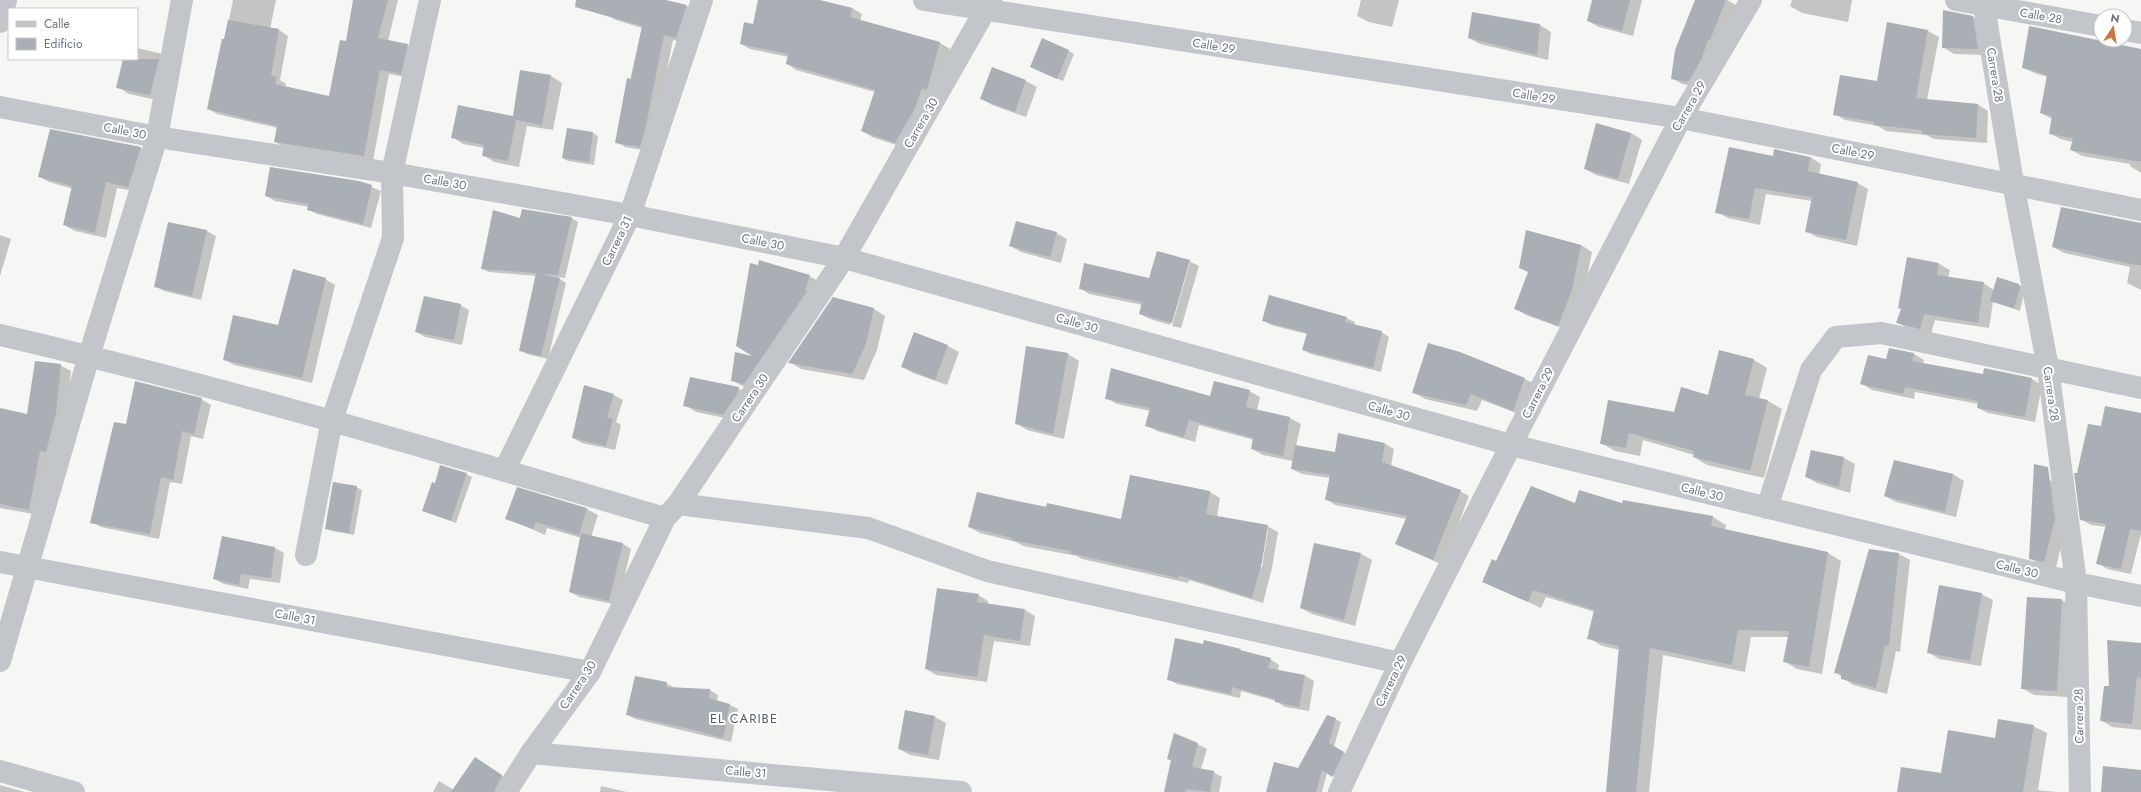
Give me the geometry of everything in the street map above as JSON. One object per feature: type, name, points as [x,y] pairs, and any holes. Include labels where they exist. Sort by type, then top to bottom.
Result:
[{"type":"street","points":[[0,22],[6,0]]},
{"type":"street","points":[[0,661],[89,356],[157,137],[182,0]]},
{"type":"street","points":[[306,555],[332,420],[393,238],[392,173],[430,0]]},
{"type":"street","name":"Carrera 31","points":[[504,471],[630,215],[702,0]]},
{"type":"street","name":"Calle 29","points":[[924,0],[988,5],[1681,118],[2013,183],[2141,210]]},
{"type":"street","name":"Carrera 29","points":[[1339,792],[1400,663],[1511,445],[1681,118],[1751,0]]},
{"type":"street","name":"Calle 28","points":[[1956,0],[1983,3],[2093,24]]},
{"type":"street","name":"Carrera 28","points":[[1983,3],[2013,183],[2048,368],[2076,583],[2080,792]]},
{"type":"street","name":"Carrera 30","points":[[506,792],[531,753],[590,672],[672,511],[844,258],[988,5]]},
{"type":"street","name":"Calle 30","points":[[0,107],[157,137],[392,173],[630,215],[844,258],[1511,445],[2076,583],[2141,596]]},
{"type":"street","points":[[1767,508],[1811,370],[1836,337],[1881,333],[2141,388]]},
{"type":"street","points":[[0,335],[89,356],[332,420],[504,471],[672,511],[868,528],[988,571],[1400,663]]},
{"type":"street","name":"Calle 31","points":[[0,562],[590,672]]},
{"type":"street","name":"Calle 31","points":[[531,753],[961,792]]},
{"type":"street","points":[[0,771],[74,792]]},
{"type":"building","points":[[353,0],[388,0],[378,38],[408,44],[401,74],[380,70],[364,156],[274,142],[277,126],[207,109],[222,39],[224,39],[228,20],[279,29],[271,76],[277,77],[275,84],[329,96],[340,40],[346,41]]},
{"type":"building","points":[[576,0],[666,0],[687,5],[676,38],[664,35],[645,130],[640,147],[615,143],[627,78],[631,79],[642,26],[575,7]]},
{"type":"building","points":[[758,0],[820,0],[852,8],[850,17],[940,42],[928,86],[926,90],[922,88],[915,108],[895,143],[861,131],[875,90],[786,64],[788,54],[740,44],[744,22],[753,24]]},
{"type":"building","points":[[1592,0],[1630,0],[1622,31],[1587,21]]},
{"type":"building","points":[[1695,0],[1726,0],[1710,40],[1708,40],[1701,60],[1688,82],[1671,79],[1675,50]]},
{"type":"building","points":[[1943,10],[1973,16],[1978,49],[1942,48]]},
{"type":"building","points":[[1472,12],[1540,24],[1537,55],[1468,38]]},
{"type":"building","points":[[1887,22],[1928,30],[1916,98],[1978,104],[1976,138],[1922,134],[1922,130],[1874,125],[1874,122],[1833,115],[1840,75],[1877,81]]},
{"type":"building","points":[[2029,26],[2093,39],[2093,48],[2133,47],[2141,49],[2141,162],[2070,150],[2073,138],[2049,134],[2052,116],[2040,113],[2047,75],[2022,68]]},
{"type":"building","points":[[1042,38],[1069,50],[1057,79],[1030,67]]},
{"type":"building","points":[[159,59],[150,95],[116,88],[123,60]]},
{"type":"building","points":[[992,67],[1026,80],[1015,112],[980,99]]},
{"type":"building","points":[[520,70],[551,75],[542,125],[516,120],[508,161],[482,156],[484,145],[451,138],[458,105],[513,116]]},
{"type":"building","points":[[1596,123],[1631,133],[1618,179],[1584,169]]},
{"type":"building","points":[[567,128],[593,132],[589,162],[562,158]]},
{"type":"building","points":[[50,129],[141,147],[128,187],[106,182],[95,233],[63,225],[72,186],[38,177]]},
{"type":"building","points":[[1729,147],[1773,156],[1774,149],[1810,157],[1808,171],[1858,182],[1846,240],[1805,232],[1812,197],[1755,188],[1749,219],[1715,213]]},
{"type":"building","points":[[270,167],[359,181],[372,185],[363,224],[307,210],[308,204],[265,196]]},
{"type":"building","points":[[2061,207],[2141,223],[2141,266],[2052,247]]},
{"type":"building","points":[[522,209],[572,217],[558,275],[541,274],[560,278],[541,356],[519,351],[536,273],[481,269],[493,210],[520,218]]},
{"type":"building","points":[[1016,221],[1057,232],[1050,257],[1009,246]]},
{"type":"building","points":[[168,222],[207,230],[192,296],[154,287]]},
{"type":"building","points":[[1526,230],[1581,245],[1572,290],[1558,326],[1514,309],[1528,272],[1519,268]]},
{"type":"building","points":[[1157,251],[1190,260],[1172,323],[1139,314],[1142,302],[1079,289],[1084,263],[1149,278]]},
{"type":"building","points":[[1907,257],[1939,263],[1937,275],[1984,282],[1978,323],[1924,314],[1920,329],[1896,323],[1901,309],[1898,308]]},
{"type":"building","points":[[759,260],[810,275],[805,290],[807,291],[744,384],[731,381],[735,352],[752,356],[736,346],[750,263],[758,265]]},
{"type":"building","points":[[293,269],[326,278],[302,378],[223,360],[233,315],[278,325]]},
{"type":"building","points":[[1997,277],[2019,284],[2020,288],[2014,308],[1990,301]]},
{"type":"building","points":[[1269,295],[1347,317],[1345,322],[1382,331],[1373,368],[1302,350],[1307,333],[1262,321]]},
{"type":"building","points":[[424,296],[461,304],[454,340],[415,332]]},
{"type":"building","points":[[833,297],[874,308],[866,344],[852,374],[788,363]]},
{"type":"building","points":[[914,332],[948,345],[935,380],[901,367]]},
{"type":"building","points":[[1428,343],[1460,352],[1525,378],[1513,411],[1471,394],[1466,405],[1412,393]]},
{"type":"building","points":[[1026,346],[1068,353],[1053,434],[1015,424]]},
{"type":"building","points":[[1889,348],[1914,353],[1912,361],[1983,374],[1984,368],[2032,378],[2025,417],[1977,408],[1978,401],[1905,387],[1903,394],[1860,384],[1868,355],[1886,359]]},
{"type":"building","points":[[1719,350],[1754,359],[1745,395],[1768,400],[1750,471],[1693,457],[1694,451],[1629,433],[1626,448],[1600,444],[1608,400],[1674,412],[1681,387],[1708,395]]},
{"type":"building","points":[[35,361],[61,364],[56,413],[46,452],[40,451],[29,510],[0,504],[0,408],[27,414]]},
{"type":"building","points":[[1111,368],[1210,396],[1214,381],[1250,390],[1246,407],[1290,417],[1283,456],[1251,449],[1253,438],[1189,420],[1184,437],[1145,426],[1150,408],[1105,399]]},
{"type":"building","points":[[690,377],[739,387],[737,394],[723,415],[683,406]]},
{"type":"building","points":[[135,381],[202,398],[194,434],[182,431],[173,480],[161,477],[150,534],[90,523],[114,422],[126,424]]},
{"type":"building","points":[[584,385],[614,394],[607,417],[613,419],[606,446],[572,438]]},
{"type":"building","points":[[2105,406],[2141,413],[2141,531],[2130,529],[2121,569],[2096,564],[2106,524],[2080,520],[2074,473],[2077,473],[2088,424],[2101,426]]},
{"type":"building","points":[[1338,433],[1385,443],[1382,462],[1461,490],[1433,560],[1395,544],[1407,516],[1325,500],[1330,475],[1291,469],[1295,445],[1335,452]]},
{"type":"building","points":[[1811,450],[1844,457],[1839,487],[1805,477]]},
{"type":"building","points":[[1894,460],[1953,474],[1945,512],[1884,496]]},
{"type":"building","points":[[2034,464],[2048,467],[2055,519],[2044,562],[2029,559]]},
{"type":"building","points":[[440,465],[467,473],[451,521],[422,511],[432,482],[435,483]]},
{"type":"building","points":[[1130,475],[1210,491],[1206,514],[1268,525],[1262,562],[1252,598],[1178,575],[1178,578],[1070,553],[1071,551],[1011,540],[1012,538],[968,527],[977,492],[1046,507],[1047,503],[1121,519]]},
{"type":"building","points":[[333,482],[357,486],[349,533],[325,529]]},
{"type":"building","points":[[1531,486],[1575,503],[1579,490],[1622,503],[1623,500],[1713,516],[1711,526],[1828,552],[1809,667],[1783,662],[1789,631],[1738,630],[1732,665],[1650,648],[1636,792],[1606,792],[1619,646],[1587,639],[1594,610],[1533,590],[1528,602],[1482,582],[1492,559],[1496,561]]},
{"type":"building","points":[[517,487],[587,508],[579,535],[536,522],[533,529],[505,519]]},
{"type":"building","points":[[581,533],[623,543],[609,601],[569,592]]},
{"type":"building","points":[[222,536],[275,547],[271,578],[241,574],[239,585],[213,579]]},
{"type":"building","points":[[1314,543],[1361,553],[1344,620],[1300,608]]},
{"type":"building","points":[[1869,549],[1899,553],[1889,646],[1885,646],[1876,688],[1841,679],[1841,674],[1834,673]]},
{"type":"building","points":[[1939,585],[1982,593],[1970,661],[1927,653]]},
{"type":"building","points":[[937,588],[979,594],[977,602],[1025,609],[1020,641],[984,635],[977,677],[925,669]]},
{"type":"building","points":[[2027,597],[2062,599],[2057,691],[2021,689]]},
{"type":"building","points":[[1175,638],[1203,644],[1204,640],[1241,649],[1240,650],[1271,658],[1268,668],[1305,675],[1299,707],[1275,702],[1275,699],[1232,687],[1231,694],[1167,680]]},
{"type":"building","points":[[2107,640],[2141,643],[2141,678],[2137,677],[2132,724],[2100,721],[2104,686],[2109,686]]},
{"type":"building","points":[[635,676],[667,682],[666,687],[710,689],[709,698],[730,704],[723,738],[626,715]]},
{"type":"building","points":[[905,710],[935,716],[928,755],[898,749]]},
{"type":"building","points":[[1327,715],[1336,718],[1329,743],[1344,752],[1332,777],[1322,770],[1316,792],[1266,792],[1274,762],[1298,768]]},
{"type":"building","points":[[1998,719],[2034,725],[2023,792],[1897,792],[1901,767],[1941,773],[1948,730],[1995,738]]},
{"type":"building","points":[[1174,733],[1198,743],[1192,767],[1214,771],[1210,792],[1186,789],[1185,792],[1164,792],[1171,760],[1167,759]]},
{"type":"building","points":[[475,757],[502,775],[494,792],[451,792]]},
{"type":"building","points":[[2103,766],[2141,770],[2141,792],[2101,792]]},
{"type":"district","name":"EL CARIBE","points":[[744,718]]}]
